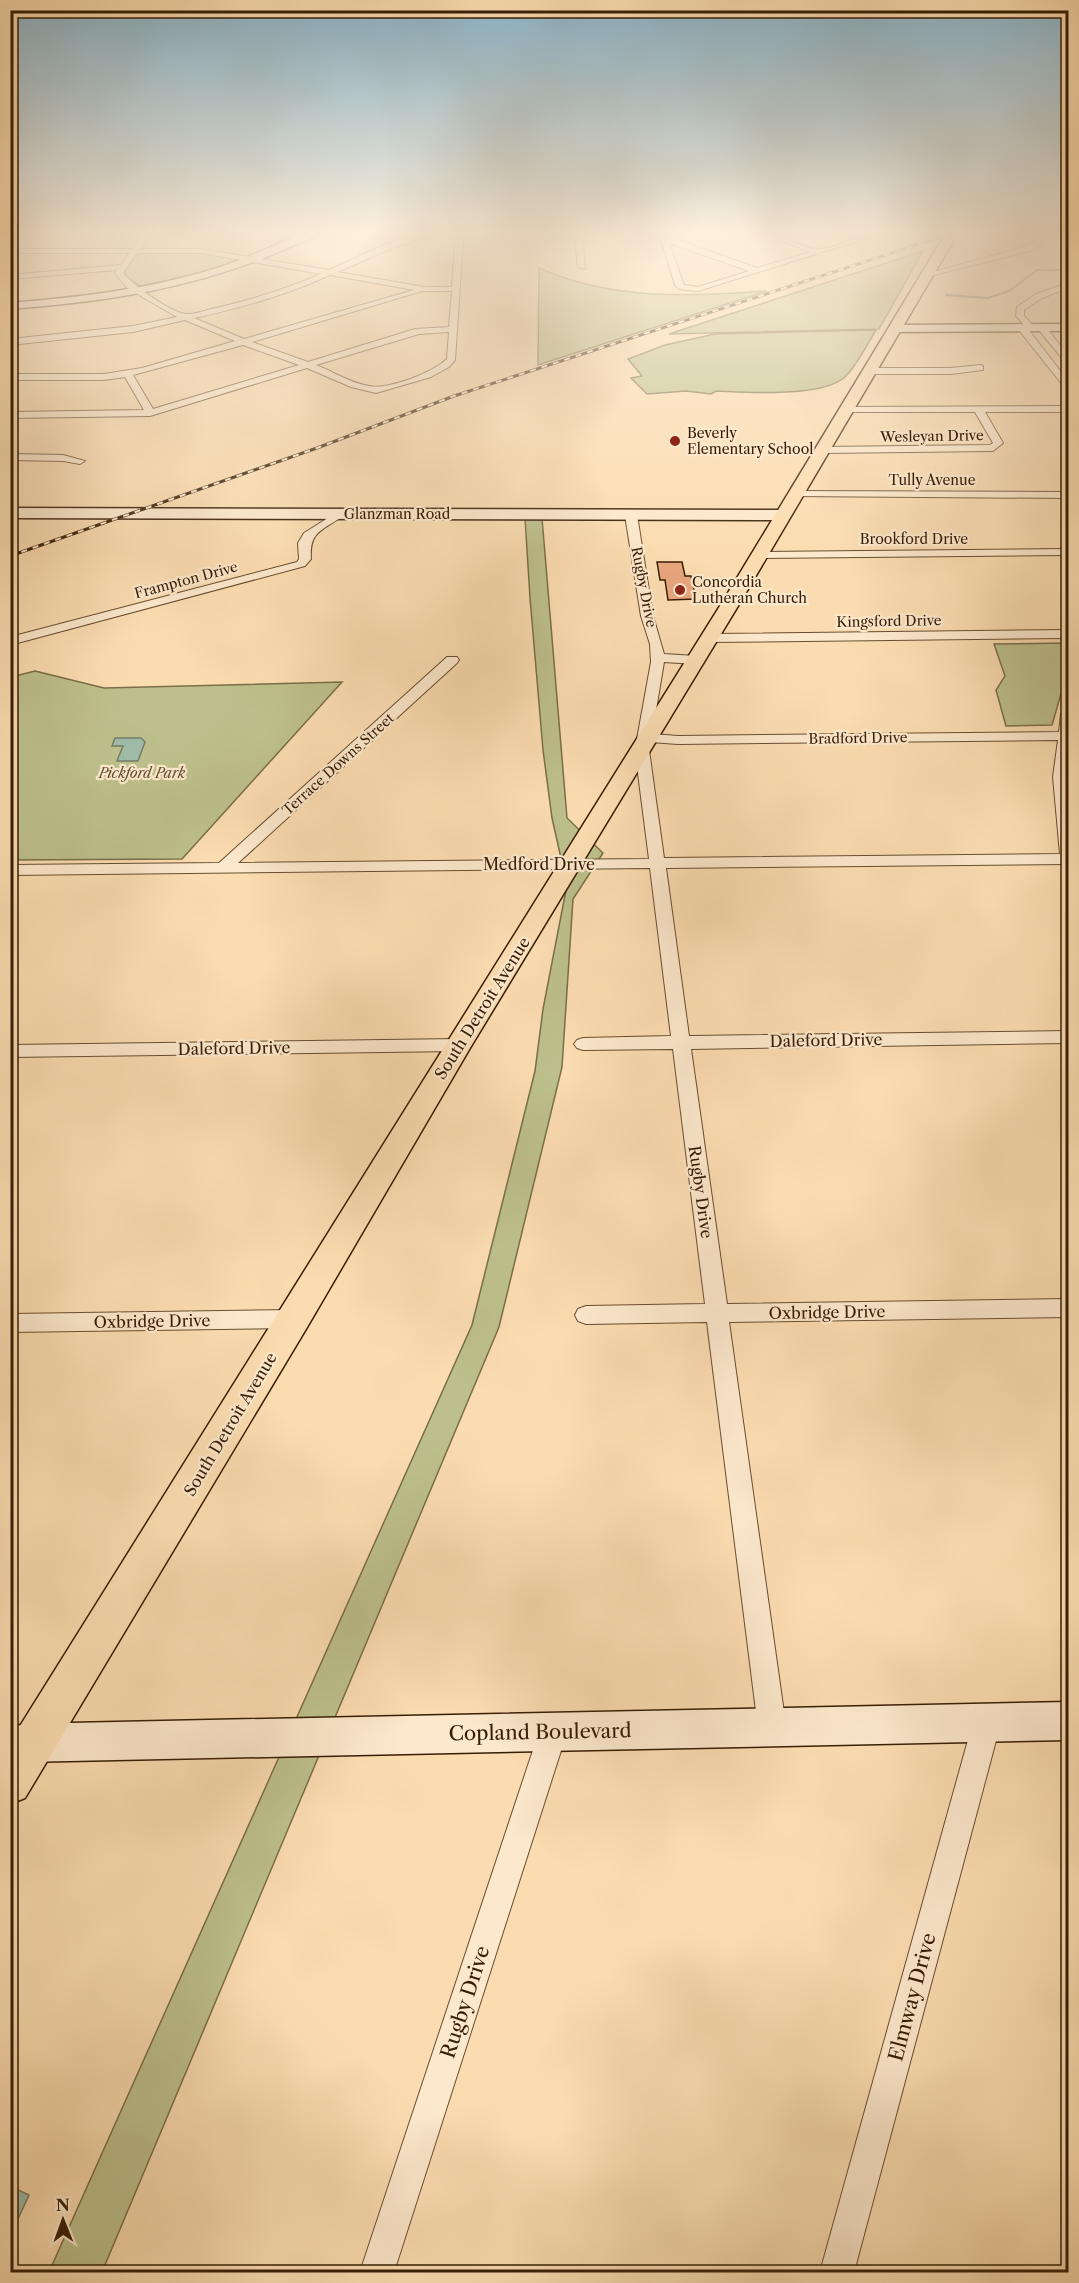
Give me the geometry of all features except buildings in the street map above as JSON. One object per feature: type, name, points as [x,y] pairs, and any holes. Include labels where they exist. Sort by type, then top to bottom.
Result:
[{"type":"main road","name":"South Detroit Avenue","points":[[10,1783],[23,1743],[294,1319],[458,1045],[703,649],[888,340]]},
{"type":"street","points":[[10,342],[36,340]]},
{"type":"street","points":[[240,340],[377,390],[446,367],[451,360],[452,340]]},
{"type":"street","points":[[10,377],[128,375],[254,340]]},
{"type":"street","points":[[10,415],[150,413],[168,410],[391,340]]},
{"type":"street","points":[[1038,340],[1068,386]]},
{"type":"street","points":[[1044,340],[1068,360]]},
{"type":"street","points":[[869,371],[951,371],[980,368]]},
{"type":"street","points":[[128,375],[150,413]]},
{"type":"street","points":[[846,410],[1068,409]]},
{"type":"street","name":"Wesleyan Drive","points":[[823,450],[993,448],[998,443],[978,410]]},
{"type":"street","points":[[10,457],[63,458],[80,461]]},
{"type":"street","name":"Tully Avenue","points":[[789,505],[1068,495]]},
{"type":"street","name":"Glanzman Road","points":[[10,513],[631,515],[789,505]]},
{"type":"street","name":"Frampton Drive","points":[[10,641],[301,564],[305,560],[304,543],[308,535],[339,514]]},
{"type":"street","name":"Rugby Drive","points":[[631,515],[646,607],[658,658],[645,744],[657,863],[772,1727]]},
{"type":"street","name":"Brookford Drive","points":[[759,555],[1068,552]]},
{"type":"street","name":"Kingsford Drive","points":[[703,649],[1068,634]]},
{"type":"street","points":[[658,658],[703,649]]},
{"type":"street","name":"Terrace Downs Street","points":[[224,867],[452,660]]},
{"type":"street","points":[[1068,714],[1060,777],[1068,858]]},
{"type":"street","name":"Bradford Drive","points":[[645,744],[678,740],[1066,736]]},
{"type":"street","name":"Medford Drive","points":[[10,870],[1068,858]]},
{"type":"street","name":"Daleford Drive","points":[[583,1044],[1068,1037]]},
{"type":"street","name":"Daleford Drive","points":[[10,1051],[458,1045]]},
{"type":"street","name":"Oxbridge Drive","points":[[586,1315],[1068,1308]]},
{"type":"street","name":"Oxbridge Drive","points":[[10,1323],[294,1319]]},
{"type":"street","name":"Copland Boulevard","points":[[23,1743],[1068,1721]]},
{"type":"street","name":"Elmway Drive","points":[[837,2272],[987,1722]]},
{"type":"street","name":"Rugby Drive","points":[[377,2272],[553,1732]]},
{"type":"green space","points":[[538,340],[617,340],[538,365]]},
{"type":"green space","points":[[690,340],[870,340],[845,377],[834,384],[819,388],[764,393],[716,391],[711,394],[686,391],[647,394],[631,378],[642,376],[628,359],[665,345]]},
{"type":"green space","points":[[525,518],[542,518],[567,818],[603,853],[573,899],[562,1067],[499,1327],[102,2272],[49,2272],[472,1325],[535,1071],[543,1009],[567,885],[552,818],[543,750]]},
{"type":"green space","points":[[1068,643],[1068,670],[1052,725],[1006,726],[996,690],[1005,676],[994,644]]},
{"type":"green space","name":"Pickford Park","points":[[35,671],[104,688],[342,682],[182,859],[11,860],[11,677]]},
{"type":"shaded area","points":[[115,738],[141,738],[145,742],[138,761],[117,761],[123,746],[112,746]]},
{"type":"shaded area","points":[[12,2187],[29,2195],[11,2234],[10,2191]]},
{"type":"railway","points":[[10,556],[317,448],[454,396],[627,340]]},
{"type":"place","name":"Beverly Elementary School","points":[[675,441]]},
{"type":"place","name":"Concordia Lutheran Church","points":[[680,590]]}]
